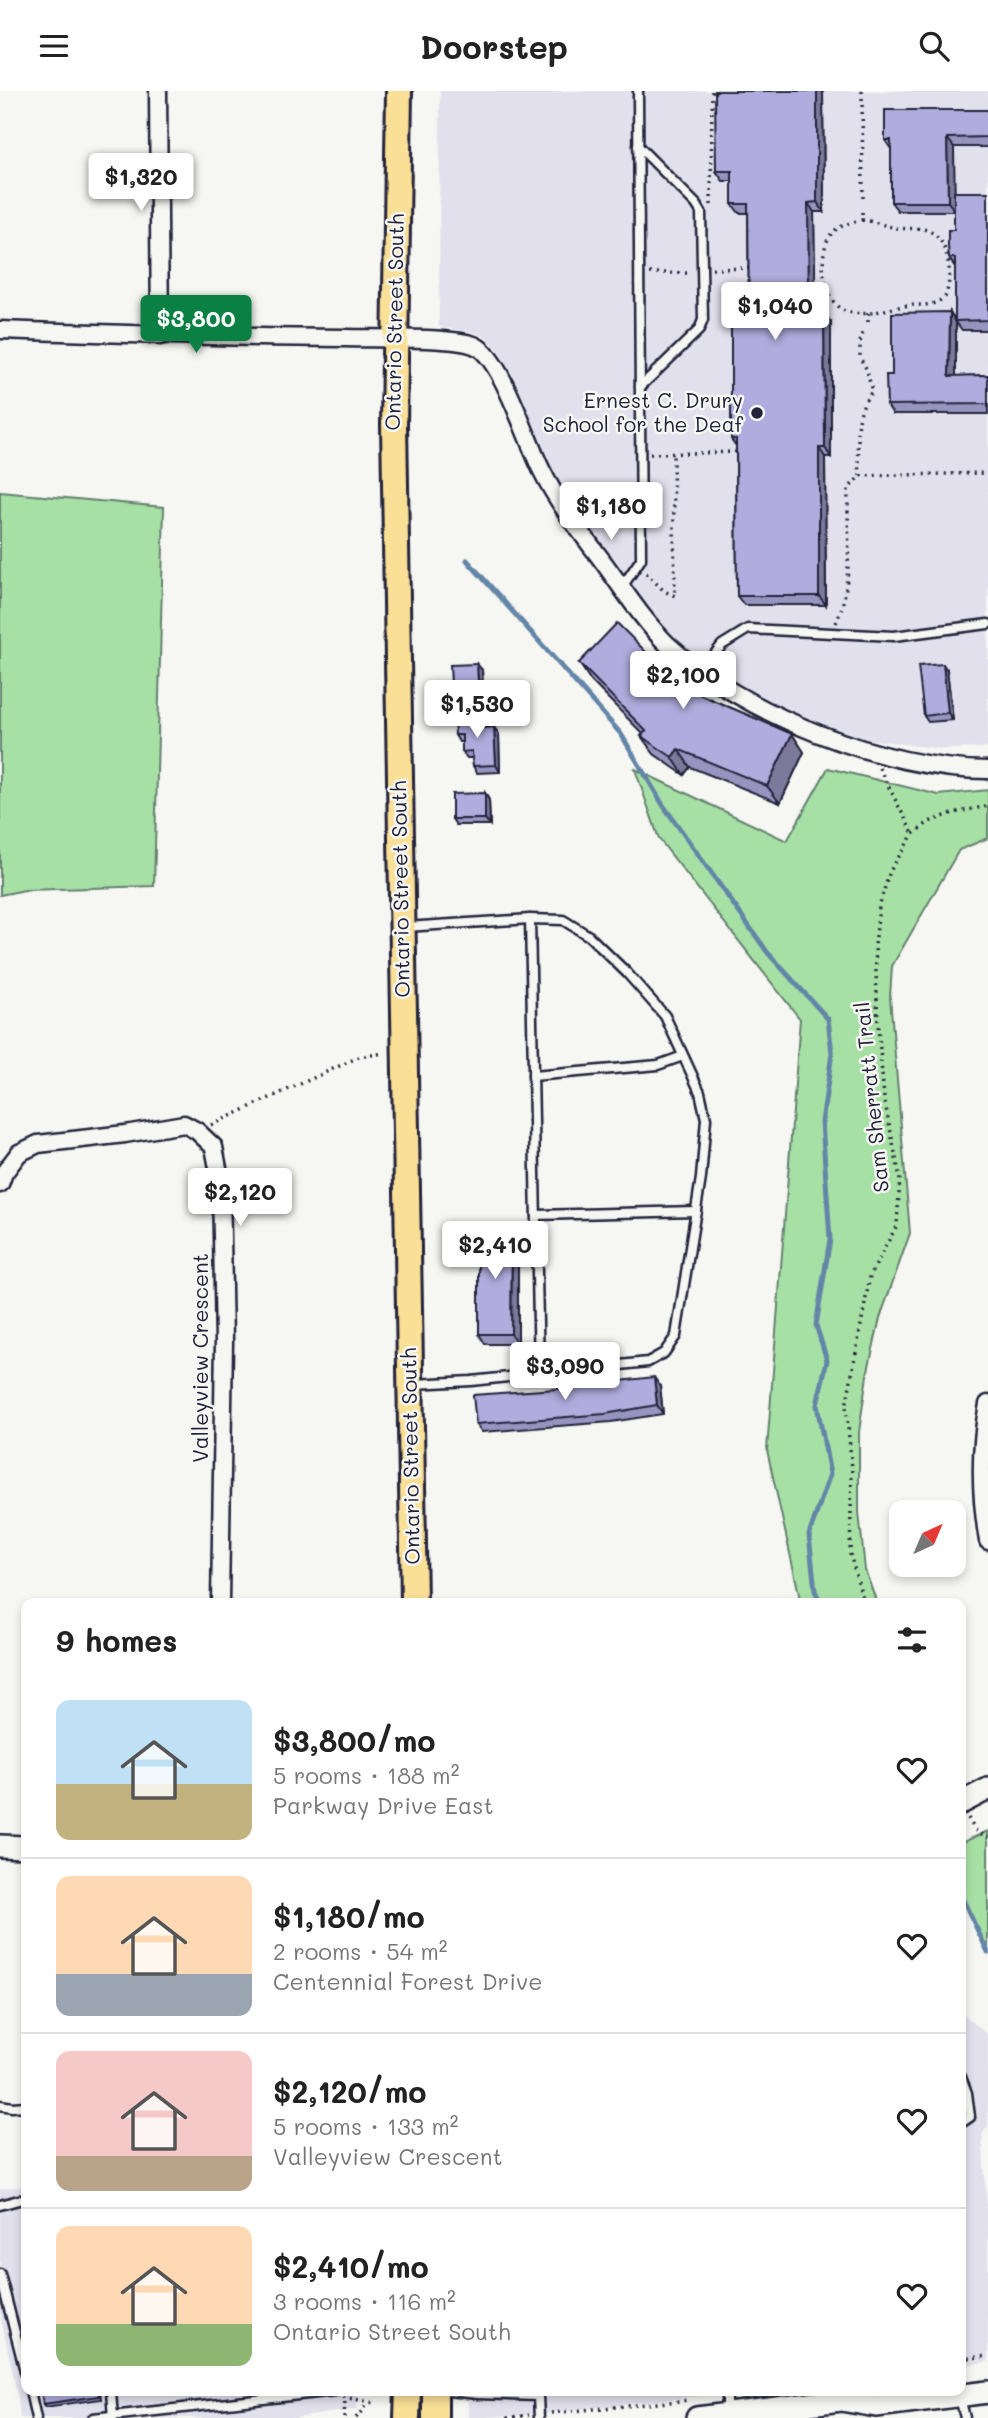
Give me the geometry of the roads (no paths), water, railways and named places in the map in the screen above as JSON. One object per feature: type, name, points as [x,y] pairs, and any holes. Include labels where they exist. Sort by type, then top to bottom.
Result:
[{"type":"main road","name":"Ontario Street South","points":[[399,91],[394,339],[414,1598]]},
{"type":"main road","points":[[966,1806],[988,1790]]},
{"type":"main road","points":[[0,1846],[21,1847]]},
{"type":"main road","points":[[966,2393],[988,2392]]},
{"type":"main road","points":[[407,2418],[408,2396]]},
{"type":"main road","points":[[435,2396],[435,2418]]},
{"type":"main road","points":[[857,2418],[946,2396]]},
{"type":"main road","points":[[697,2418],[727,2401],[841,2400],[875,2412]]},
{"type":"street","points":[[158,91],[160,336]]},
{"type":"street","points":[[0,330],[160,336],[394,339],[473,344],[491,358],[501,375],[548,484],[665,642],[700,672],[731,694],[795,724],[874,753],[966,770],[988,770]]},
{"type":"street","name":"Valleyview Crescent","points":[[0,1184],[4,1173],[19,1153],[38,1144],[184,1124],[197,1131],[214,1147],[221,1184],[224,1341],[220,1598]]},
{"type":"street","points":[[988,1404],[980,1476],[988,1541]]},
{"type":"lane","points":[[622,587],[641,559],[638,91]]},
{"type":"lane","points":[[638,146],[701,212],[703,320],[699,330],[640,387]]},
{"type":"lane","points":[[700,672],[722,645],[748,629],[894,636],[988,624]]},
{"type":"lane","points":[[402,927],[530,919],[563,920],[589,936],[665,1016],[700,1092],[706,1119],[696,1211],[676,1336],[664,1353],[648,1362],[471,1381],[410,1384]]},
{"type":"lane","points":[[530,919],[539,1374]]},
{"type":"lane","points":[[533,1076],[658,1065],[683,1056]]},
{"type":"lane","points":[[536,1215],[696,1211]]},
{"type":"lane","points":[[966,2090],[970,2117],[966,2120]]},
{"type":"lane","points":[[0,2105],[21,2106]]},
{"type":"lane","points":[[0,2205],[21,2199]]},
{"type":"lane","points":[[0,2274],[21,2356]]},
{"type":"lane","points":[[31,2396],[36,2418]]},
{"type":"lane","points":[[111,2396],[113,2416]]},
{"type":"lane","points":[[246,2396],[247,2402]]},
{"type":"lane","points":[[260,2396],[260,2400]]},
{"type":"lane","points":[[93,2418],[293,2396]]},
{"type":"lane","points":[[538,2396],[539,2416]]},
{"type":"lane","points":[[960,2396],[965,2418]]},
{"type":"waterway","points":[[467,560],[621,734],[663,805],[768,953],[828,1019],[832,1053],[822,1122],[830,1239],[816,1325],[827,1360],[817,1405],[830,1474],[809,1535],[815,1591],[818,1598]]},
{"type":"waterway","points":[[966,1906],[988,1952]]},
{"type":"place","name":"Ernest C. Drury School for the Deaf","points":[[757,413]]}]
